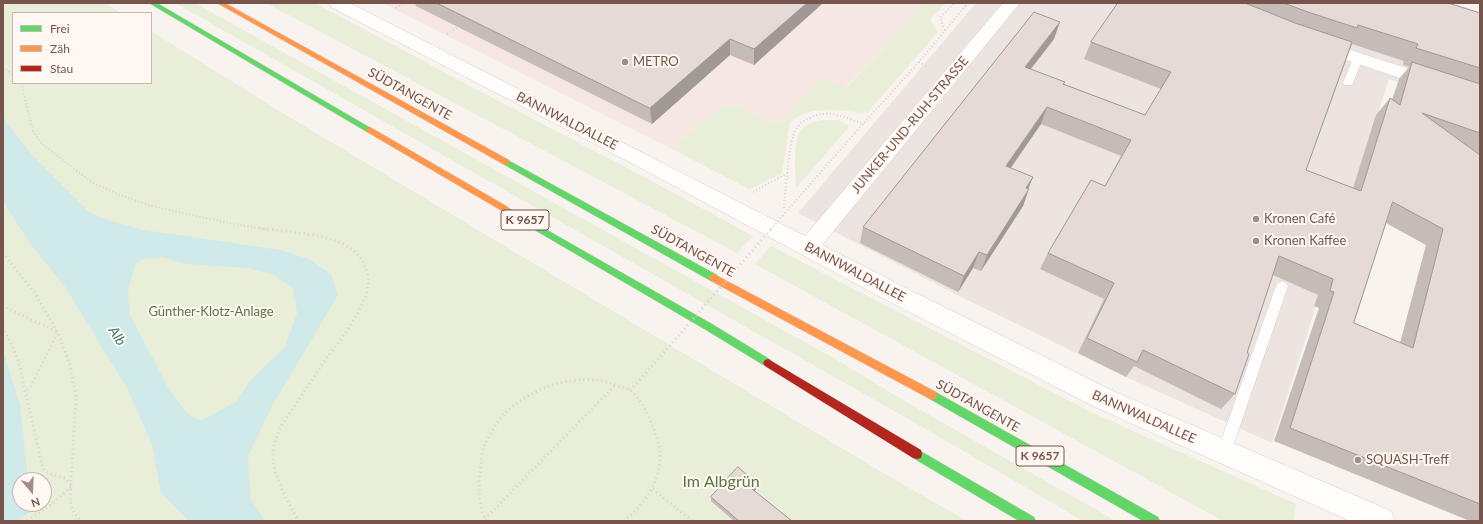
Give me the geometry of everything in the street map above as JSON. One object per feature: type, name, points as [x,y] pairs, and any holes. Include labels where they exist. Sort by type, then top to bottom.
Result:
[{"type":"highway","name":"K 9657","points":[[152,3],[709,327],[895,441],[1030,521]]},
{"type":"highway","name":"SÜDTANGENTE","points":[[220,3],[747,296],[927,392],[1154,521]]},
{"type":"street","name":"BANNWALDALLEE","points":[[337,3],[784,234],[898,295],[1104,399],[1381,521]]},
{"type":"street","name":"JUNKER-UND-RUH-STRASSE","points":[[808,247],[1012,3]]},
{"type":"street","points":[[1305,40],[1480,99]]},
{"type":"lane","points":[[1348,83],[1358,58]]},
{"type":"lane","points":[[1224,452],[1282,286]]},
{"type":"path","points":[[946,30],[940,18],[954,3]]},
{"type":"path","points":[[630,390],[864,124],[968,3]]},
{"type":"path","points":[[3,67],[12,74]]},
{"type":"path","points":[[21,84],[33,131],[41,143],[90,181],[117,194],[152,206],[233,224],[319,237],[337,242],[355,252],[364,262],[368,272],[368,287],[360,310],[308,385],[282,426],[274,446],[273,458],[280,485],[298,521]]},
{"type":"path","points":[[784,234],[785,192],[795,130],[801,122],[822,114],[837,115],[864,124]]},
{"type":"path","points":[[3,253],[34,292],[58,332],[70,366],[76,397],[70,501],[74,513],[80,521]]},
{"type":"path","points":[[3,305],[8,309],[58,332]]},
{"type":"path","points":[[3,327],[18,359],[43,469],[50,474],[65,478],[72,486]]},
{"type":"path","points":[[25,392],[31,386],[58,332]]},
{"type":"path","points":[[615,385],[486,520],[483,515],[479,484],[484,445],[504,414],[532,393],[568,381],[602,380],[630,390],[642,405],[656,432],[660,456],[653,488],[637,511],[624,521]]},
{"type":"path","points":[[28,521],[44,512],[61,499],[72,486]]},
{"type":"path","points":[[653,488],[692,521]]},
{"type":"shaded area","points":[[382,3],[925,3],[845,88],[824,78],[777,125],[735,105],[718,108],[672,149]]},
{"type":"shaded area","points":[[976,3],[1380,3],[1480,109],[1389,79],[1272,443],[1126,377],[957,295],[798,213]]},
{"type":"green space","name":"Günther-Klotz-Anlage","points":[[3,3],[105,3],[119,12],[12,12],[12,84],[152,84],[152,32],[286,115],[880,471],[967,521],[3,521]]},
{"type":"green space","points":[[175,3],[195,3],[837,360],[908,403],[1116,521],[1083,521],[917,424]]},
{"type":"green space","points":[[266,3],[315,3],[753,236],[737,253]]},
{"type":"green space","points":[[925,3],[945,3],[930,20],[938,32],[867,113],[837,110],[817,111],[798,116],[790,122],[782,173],[749,189],[672,149],[718,108],[735,105],[777,125],[824,78],[846,88]]},
{"type":"green space","points":[[824,120],[838,120],[848,125],[848,128],[796,188],[795,156],[797,140],[804,127],[808,124]]},
{"type":"green space","points":[[771,246],[1091,412],[1296,504],[1294,521],[1223,521],[755,264]]},
{"type":"water","name":"Alb","points":[[3,115],[7,123],[31,154],[88,211],[107,220],[144,230],[280,250],[309,259],[331,274],[338,295],[272,406],[248,456],[251,500],[265,521],[189,521],[161,493],[152,444],[128,390],[66,288],[32,246],[3,202]],"holes":[[[163,257],[186,264],[248,268],[274,275],[293,288],[297,313],[285,347],[250,381],[236,402],[202,420],[194,418],[184,410],[170,391],[130,315],[128,289],[136,263],[143,259]]]},
{"type":"water","points":[[3,350],[20,405],[27,472],[12,472],[12,512],[30,512],[16,521],[3,521]]},
{"type":"building","name":"METRO","points":[[437,3],[807,3],[754,49],[730,39],[650,108]]},
{"type":"building","points":[[1118,3],[1245,3],[1295,23],[1352,42],[1306,170],[1361,191],[1390,98],[1400,105],[1412,62],[1480,84],[1480,133],[1422,113],[1480,155],[1480,504],[1290,428],[1334,292],[1330,291],[1333,279],[1279,256],[1235,394],[1143,350],[1137,362],[1087,338],[1114,283],[1048,253],[1091,180],[1105,186],[1131,140],[1047,107],[1006,166],[1033,177],[1026,188],[1029,189],[987,255],[979,252],[964,276],[863,227],[1034,12],[1060,22],[1025,67],[1065,82],[1063,84],[1145,115],[1171,72],[1091,42]],"holes":[[[1393,202],[1443,229],[1413,348],[1354,323]]]},
{"type":"building","points":[[1284,3],[1448,3],[1480,13],[1480,68],[1416,48],[1418,44],[1358,25],[1357,28]]},
{"type":"building","points":[[738,467],[757,484],[752,489],[792,521],[739,521],[711,497]]},
{"type":"railway","points":[[1448,3],[1480,13]]},
{"type":"traffic: fast","points":[[152,3],[370,130]]},
{"type":"traffic: fast","points":[[506,162],[714,278]]},
{"type":"traffic: fast","points":[[505,209],[709,327],[768,363]]},
{"type":"traffic: fast","points":[[932,395],[1154,521]]},
{"type":"traffic: fast","points":[[917,454],[1030,521]]},
{"type":"traffic: slow","points":[[220,3],[506,162]]},
{"type":"traffic: slow","points":[[370,130],[505,209]]},
{"type":"traffic: slow","points":[[714,278],[932,395]]},
{"type":"traffic: jam","points":[[768,363],[917,454]]},
{"type":"place","name":"METRO","points":[[625,62]]},
{"type":"place","name":"Kronen Café","points":[[1256,219]]},
{"type":"place","name":"Kronen Kaffee","points":[[1256,241]]},
{"type":"place","name":"SQUASH-Treff","points":[[1358,460]]},
{"type":"park label","name":"Im Albgrün","points":[[721,482]]}]
